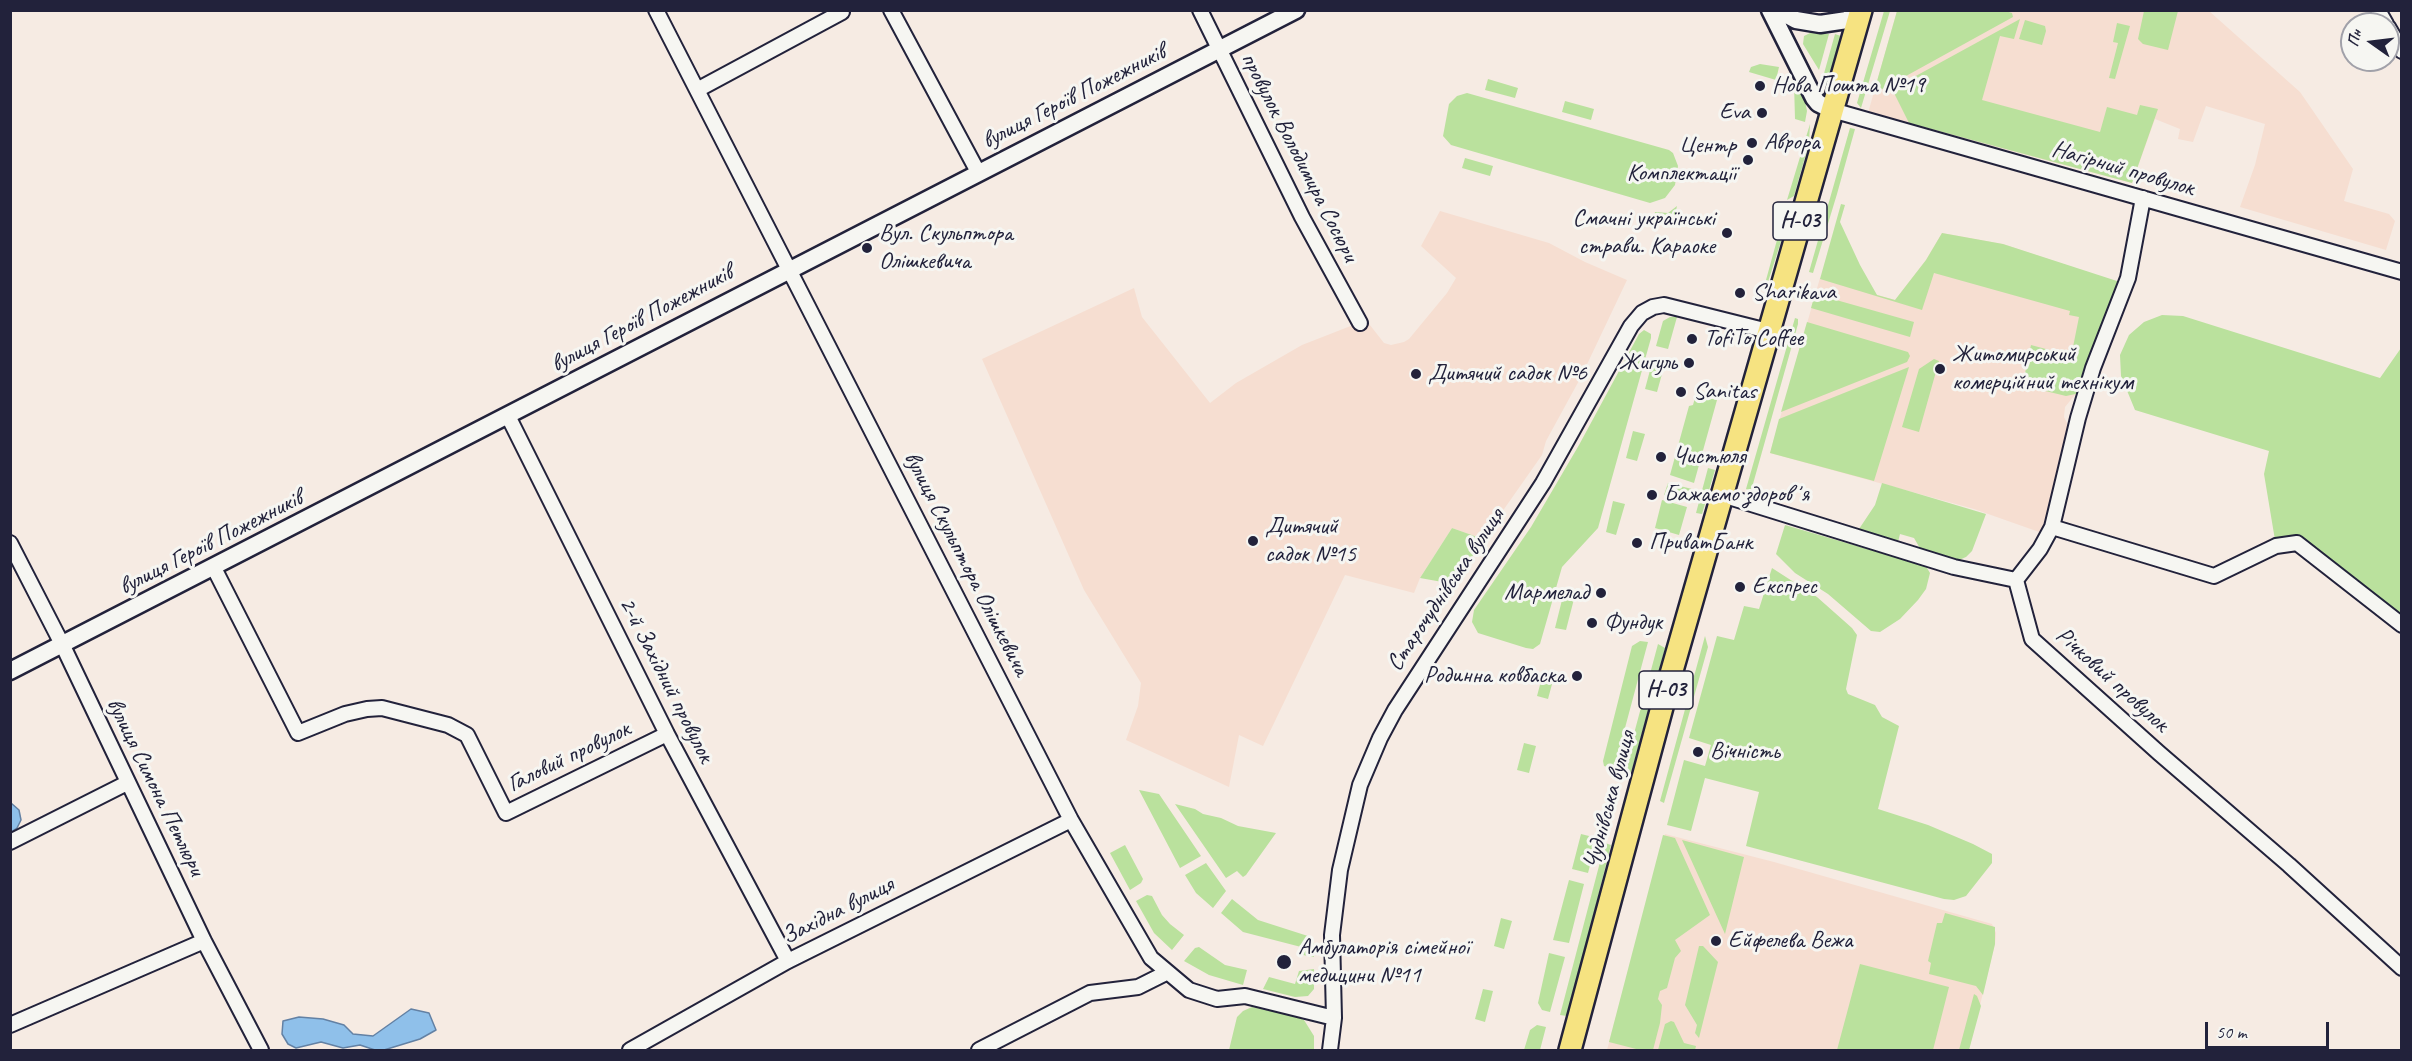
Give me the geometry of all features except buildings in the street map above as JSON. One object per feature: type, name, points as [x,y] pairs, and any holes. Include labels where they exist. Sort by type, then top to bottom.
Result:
[{"type":"main road","name":"Чуднівська вулиця","points":[[1581,1050],[1838,112],[1860,10]]},
{"type":"main road","name":"Чуднівська вулиця","points":[[1570,1050],[1669,681],[1768,331],[1872,10]]},
{"type":"street","name":"вулиця Скульптора Олішкевича","points":[[656,10],[1071,820],[1151,958],[1166,973],[1189,990],[1217,999],[1245,996],[1334,1018]]},
{"type":"street","points":[[891,10],[978,172]]},
{"type":"street","name":"провулок Володимира Сосюри","points":[[1200,10],[1302,217],[1360,323]]},
{"type":"street","name":"вулиця Героїв Пожежників","points":[[10,671],[63,646],[978,172],[1296,10]]},
{"type":"street","points":[[1770,10],[1814,98],[1818,104],[1838,112]]},
{"type":"street","points":[[1778,10],[1796,20],[1820,24],[1847,20],[1860,10]]},
{"type":"street","points":[[697,90],[843,11]]},
{"type":"street","name":"Нагірний провулок","points":[[1838,112],[2402,272]]},
{"type":"street","points":[[1732,498],[1954,567],[2016,580],[2040,549],[2052,528],[2093,368],[2127,278],[2143,198]]},
{"type":"street","name":"Старочуднівська вулиця","points":[[1331,1046],[1334,1018],[1331,960],[1334,905],[1354,806],[1367,765],[1395,710],[1419,670],[1494,560],[1556,463],[1631,326],[1642,313],[1653,306],[1664,305],[1768,331]]},
{"type":"street","name":"2-й Західний провулок","points":[[508,416],[667,734],[788,961]]},
{"type":"street","points":[[2052,528],[2214,576],[2276,546],[2297,543],[2402,625]]},
{"type":"street","name":"вулиця Симона Петлюри","points":[[10,543],[63,646],[126,783],[204,941],[261,1050]]},
{"type":"street","name":"Галовий провулок","points":[[214,568],[298,733],[345,714],[382,708],[448,725],[467,735],[506,813],[667,734]]},
{"type":"street","name":"Річковий провулок","points":[[2016,580],[2032,639],[2289,865],[2402,968]]},
{"type":"street","points":[[10,842],[126,783]]},
{"type":"street","name":"Західна вулиця","points":[[630,1050],[788,961],[1071,820]]},
{"type":"street","points":[[10,1025],[204,941]]},
{"type":"street","points":[[979,1050],[1090,993],[1138,987],[1166,973]]},
{"type":"shaded area","points":[[1897,11],[2209,11],[2300,92],[2353,169],[2344,201],[2389,214],[2395,221],[2386,250],[2240,207],[2255,165],[2265,124],[2206,106],[2193,142],[2178,139],[2180,129],[2155,119],[2132,183],[1868,113]]},
{"type":"shaded area","points":[[1440,211],[1549,243],[1627,280],[1581,377],[1546,441],[1542,455],[1483,539],[1452,528],[1420,578],[1414,593],[1345,575],[1263,746],[1239,735],[1229,787],[1126,740],[1138,706],[1141,683],[1084,590],[982,359],[1134,288],[1142,317],[1210,403],[1236,383],[1302,345],[1366,320],[1384,343],[1391,345],[1404,342],[1447,293],[1456,278],[1421,246]]},
{"type":"shaded area","name":"Житомирський комерційний технікум","points":[[1942,233],[2003,244],[2111,280],[2078,391],[2065,407],[2067,432],[2042,533],[1974,509],[1770,453],[1820,278],[1895,300],[1926,260]]},
{"type":"shaded area","points":[[1665,834],[1774,862],[1992,924],[1996,933],[1995,944],[1969,1050],[1607,1050]]},
{"type":"green space","points":[[2002,10],[2012,13],[2013,17],[1877,92],[1875,88],[1897,11]]},
{"type":"green space","points":[[1884,11],[1890,11],[1861,108],[1857,103]]},
{"type":"green space","points":[[2144,11],[2178,11],[2168,50],[2143,44],[2138,39]]},
{"type":"green space","points":[[2020,19],[2014,39],[2000,36],[1982,100],[2100,132],[2107,107],[2137,115],[2140,105],[2158,109],[2132,183],[1909,123],[1892,89]]},
{"type":"green space","points":[[2025,20],[2045,26],[2042,45],[2019,39]]},
{"type":"green space","points":[[2117,23],[2130,26],[2115,79],[2109,78],[2118,43],[2113,42]]},
{"type":"green space","points":[[1810,33],[1829,34],[1819,70],[1803,44],[1804,36]]},
{"type":"green space","points":[[1835,34],[1841,36],[1827,83],[1823,77]]},
{"type":"green space","points":[[1760,64],[1779,67],[1776,80],[1749,72],[1751,67]]},
{"type":"green space","points":[[1488,79],[1518,88],[1515,98],[1485,90]]},
{"type":"green space","points":[[1794,83],[1805,101],[1807,111],[1805,122],[1795,119]]},
{"type":"green space","points":[[1467,93],[1669,150],[1673,153],[1678,166],[1675,185],[1665,198],[1650,203],[1451,145],[1443,136],[1449,104],[1457,96]]},
{"type":"green space","points":[[1565,101],[1594,109],[1591,120],[1562,112]]},
{"type":"green space","points":[[1810,124],[1809,143],[1794,196],[1787,200]]},
{"type":"green space","points":[[1850,128],[1855,129],[1837,194],[1813,273],[1809,272]]},
{"type":"green space","points":[[1465,158],[1493,166],[1490,176],[1462,168]]},
{"type":"green space","points":[[1841,204],[1845,205],[1840,222],[1877,295],[1895,300],[1926,260],[1942,233],[2003,244],[2120,282],[2080,393],[2066,396],[2033,388],[2024,378],[2031,345],[2068,355],[2072,352],[2079,317],[2069,315],[2070,311],[1934,273],[1922,310],[1820,279]]},
{"type":"green space","points":[[1677,206],[1672,227],[1653,221],[1655,212],[1668,213]]},
{"type":"green space","points":[[1780,229],[1784,232],[1767,285],[1766,280]]},
{"type":"green space","points":[[1815,294],[1914,322],[1910,337],[1811,308]]},
{"type":"green space","points":[[2162,315],[2183,316],[2380,378],[2401,348],[2401,625],[2297,543],[2276,546],[2264,474],[2269,451],[2135,410],[2121,376],[2120,355],[2129,335],[2144,322]]},
{"type":"green space","points":[[1670,317],[1677,317],[1668,349],[1656,346],[1663,321]]},
{"type":"green space","points":[[1795,318],[1798,319],[1798,324],[1751,491],[1746,489]]},
{"type":"green space","points":[[1807,322],[1908,352],[1910,356],[1907,362],[1781,412]]},
{"type":"green space","points":[[1644,330],[1651,334],[1651,338],[1598,528],[1562,567],[1540,644],[1533,649],[1526,648],[1478,633],[1472,622],[1474,610],[1531,527],[1579,445],[1639,334]]},
{"type":"green space","points":[[1653,359],[1665,363],[1657,392],[1645,389]]},
{"type":"green space","points":[[1934,359],[1939,361],[1919,432],[1902,427],[1919,369]]},
{"type":"green space","points":[[1909,367],[1874,481],[1770,453],[1779,419]]},
{"type":"green space","points":[[1696,394],[1717,400],[1694,483],[1670,475],[1689,406],[1693,405]]},
{"type":"green space","points":[[1633,431],[1645,434],[1637,461],[1626,458]]},
{"type":"green space","points":[[1708,468],[1715,470],[1702,514],[1696,513]]},
{"type":"green space","points":[[1668,483],[1692,489],[1688,502],[1664,495]]},
{"type":"green space","points":[[1882,483],[1986,514],[1972,551],[1959,560],[1951,559],[1921,550],[1914,538],[1900,534],[1898,542],[1863,534],[1859,529],[1875,505]]},
{"type":"green space","points":[[1662,500],[1687,507],[1679,535],[1655,528]]},
{"type":"green space","points":[[1613,501],[1625,504],[1616,535],[1606,532]]},
{"type":"green space","points":[[1785,525],[1922,565],[1930,573],[1926,589],[1900,619],[1880,632],[1871,631],[1828,594],[1795,573],[1776,554]]},
{"type":"green space","points":[[1452,528],[1483,539],[1464,570],[1448,583],[1420,578]]},
{"type":"green space","points":[[1772,568],[1817,597],[1852,628],[1857,635],[1846,689],[1848,694],[1875,705],[1882,717],[1899,726],[1878,809],[1928,825],[1992,854],[1992,863],[1966,896],[1954,900],[1944,899],[1746,846],[1759,792],[1705,778],[1691,831],[1667,825],[1684,760],[1705,766],[1711,745],[1689,738],[1717,636],[1734,640],[1744,606],[1759,609]]},
{"type":"green space","points":[[1563,596],[1574,599],[1566,630],[1555,628]]},
{"type":"green space","points":[[1705,636],[1708,647],[1664,803],[1660,801]]},
{"type":"green space","points":[[1640,641],[1648,642],[1614,769],[1604,766],[1603,761],[1632,646]]},
{"type":"green space","points":[[1658,644],[1665,648],[1631,773],[1624,771]]},
{"type":"green space","points":[[1544,670],[1555,673],[1548,699],[1537,696]]},
{"type":"green space","points":[[1524,743],[1536,746],[1529,773],[1517,770]]},
{"type":"green space","points":[[1139,790],[1159,794],[1201,856],[1180,868]]},
{"type":"green space","points":[[1175,804],[1221,818],[1238,826],[1276,833],[1246,875],[1243,877],[1237,871],[1226,878]]},
{"type":"green space","points":[[1581,834],[1597,838],[1588,873],[1572,869]]},
{"type":"green space","points":[[1663,835],[1675,838],[1710,915],[1675,940],[1681,951],[1675,958],[1667,988],[1660,991],[1658,999],[1662,1005],[1660,1023],[1653,1050],[1640,1050],[1609,1042]]},
{"type":"green space","points":[[1682,840],[1744,857],[1725,934]]},
{"type":"green space","points":[[1605,843],[1611,845],[1567,1016],[1560,1015]]},
{"type":"green space","points":[[1125,845],[1143,879],[1130,890],[1110,853]]},
{"type":"green space","points":[[1206,863],[1226,891],[1213,908],[1196,893],[1185,875]]},
{"type":"green space","points":[[1569,880],[1584,884],[1569,943],[1553,940]]},
{"type":"green space","points":[[1147,895],[1152,896],[1162,915],[1184,935],[1172,950],[1154,933],[1136,901]]},
{"type":"green space","points":[[1232,899],[1258,920],[1311,937],[1314,957],[1303,955],[1305,948],[1243,932],[1221,913]]},
{"type":"green space","points":[[1945,913],[1995,927],[1995,944],[1983,995],[1976,986],[1929,974],[1931,963],[1928,961],[1937,923],[1942,923]]},
{"type":"green space","points":[[1501,918],[1512,921],[1504,949],[1494,946]]},
{"type":"green space","points":[[1699,946],[1703,946],[1718,962],[1699,1038],[1695,1033],[1697,1025],[1685,1005]]},
{"type":"green space","points":[[1199,947],[1225,965],[1247,970],[1243,985],[1209,975],[1184,961],[1195,948]]},
{"type":"green space","points":[[1549,953],[1565,957],[1550,1012],[1542,1010],[1538,1003]]},
{"type":"green space","points":[[1860,964],[1949,987],[1933,1050],[1837,1050]]},
{"type":"green space","points":[[1314,969],[1314,989],[1308,996],[1295,997],[1263,989],[1269,977],[1295,984],[1299,971]]},
{"type":"green space","points":[[1483,989],[1493,991],[1485,1022],[1475,1019]]},
{"type":"green space","points":[[1974,994],[1981,1006],[1969,1050],[1959,1050]]},
{"type":"green space","points":[[1252,1007],[1304,1020],[1314,1036],[1314,1050],[1229,1050],[1237,1017]]},
{"type":"green space","points":[[1674,1022],[1684,1043],[1696,1046],[1695,1050],[1658,1050],[1665,1024]]},
{"type":"green space","points":[[1537,1025],[1546,1027],[1540,1050],[1524,1050],[1530,1030]]},
{"type":"water","points":[[11,803],[19,810],[21,820],[17,828],[11,832]]},
{"type":"water","points":[[411,1009],[429,1013],[436,1030],[420,1039],[384,1050],[375,1050],[360,1045],[343,1048],[321,1042],[296,1048],[288,1044],[282,1034],[283,1021],[299,1017],[323,1019],[344,1025],[353,1034],[373,1036]]},
{"type":"place","name":"Нова Пошта №19","points":[[1760,86]]},
{"type":"place","name":"Eva","points":[[1762,113]]},
{"type":"place","name":"Аврора","points":[[1752,143]]},
{"type":"place","name":"Центр Комплектації","points":[[1748,160]]},
{"type":"place","name":"Смачні українські страви. Караоке","points":[[1727,233]]},
{"type":"place","name":"Вул. Скульптора Олішкевича","points":[[867,248]]},
{"type":"place","name":"Sharikava","points":[[1740,293]]},
{"type":"place","name":"TofiTo Coffee","points":[[1692,339]]},
{"type":"place","name":"Жигуль","points":[[1689,363]]},
{"type":"place","name":"Житомирський комерційний технікум","points":[[1940,369]]},
{"type":"place","name":"Дитячий садок №6","points":[[1416,374]]},
{"type":"place","name":"Sanitas","points":[[1681,392]]},
{"type":"place","name":"Чистюля","points":[[1661,457]]},
{"type":"place","name":"Бажаємо здоровʼя","points":[[1652,495]]},
{"type":"place","name":"Дитячий садок №15","points":[[1253,541]]},
{"type":"place","name":"ПриватБанк","points":[[1637,543]]},
{"type":"place","name":"Експрес","points":[[1740,587]]},
{"type":"place","name":"Мармелад","points":[[1601,593]]},
{"type":"place","name":"Фундук","points":[[1592,623]]},
{"type":"place","name":"Родинна ковбаска","points":[[1577,676]]},
{"type":"place","name":"Вічність","points":[[1698,752]]},
{"type":"place","name":"Ейфелева Вежа","points":[[1716,941]]},
{"type":"place","name":"Амбулаторія сімейної медицини №11","points":[[1284,962]]}]
